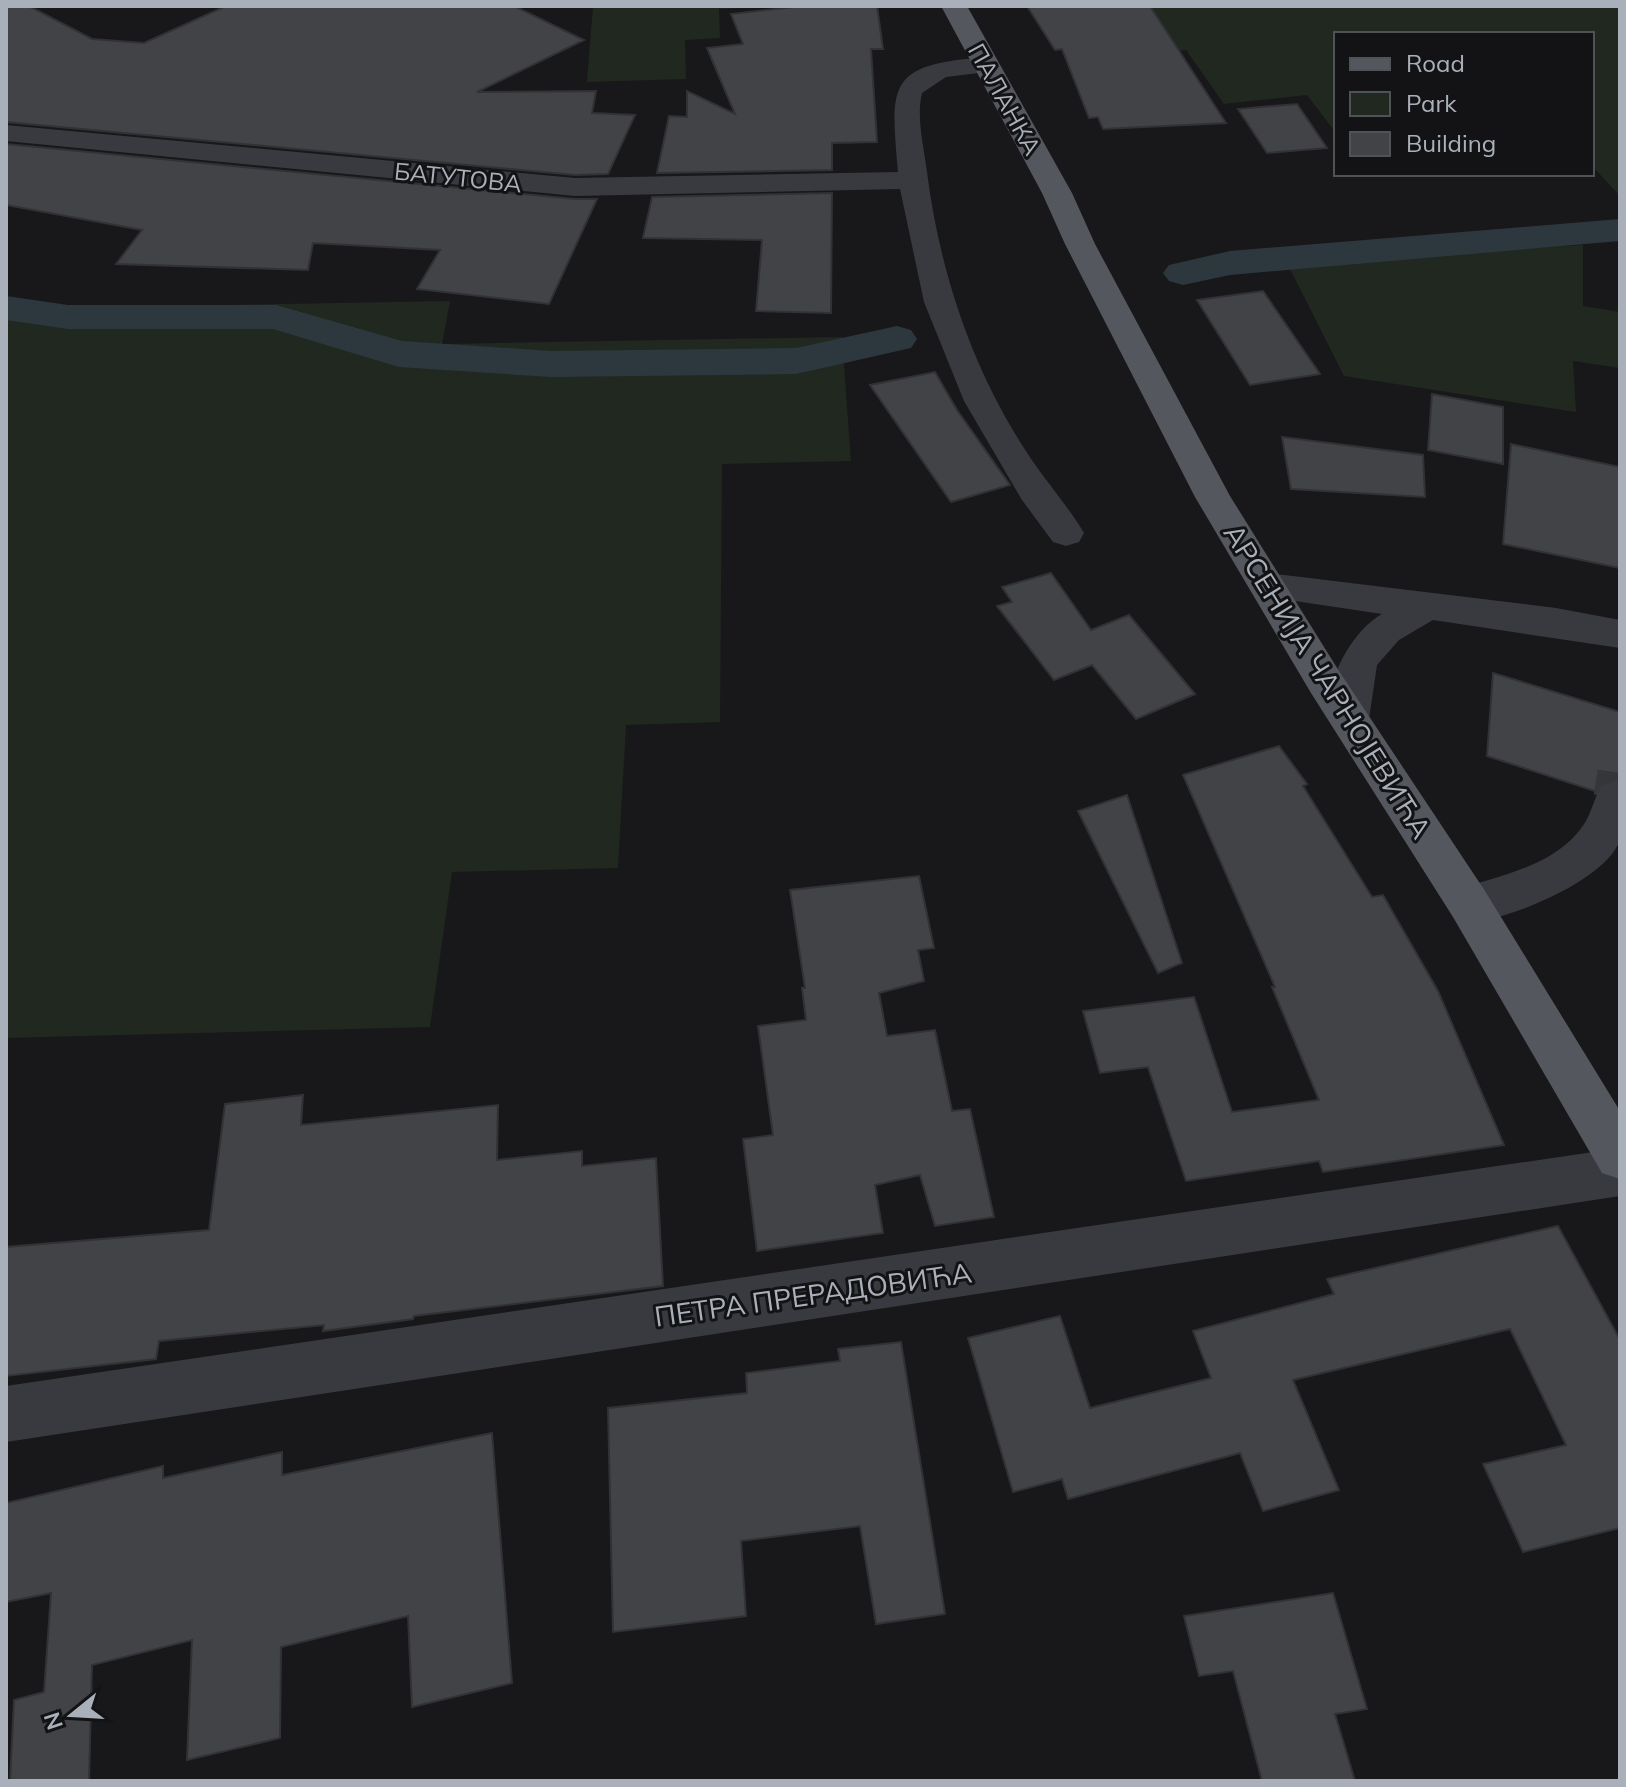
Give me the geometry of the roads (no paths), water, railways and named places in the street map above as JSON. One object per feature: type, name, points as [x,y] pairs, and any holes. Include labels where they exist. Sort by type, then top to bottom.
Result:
[{"type":"main road","name":"ПАЛАНКА","points":[[954,6],[1057,193]]},
{"type":"main road","name":"АРСЕНИЈА ЧАРНОЈЕВИЋА","points":[[1057,193],[1213,497],[1349,719],[1469,904],[1620,1156]]},
{"type":"street","points":[[986,65],[942,70],[912,87],[906,101],[912,180],[937,287],[989,419],[1036,496],[1066,533]]},
{"type":"street","name":"БАТУТОВА","points":[[6,133],[575,187],[912,180]]},
{"type":"street","points":[[1268,586],[1620,634]]},
{"type":"street","points":[[1349,719],[1358,661],[1385,630],[1427,606]]},
{"type":"street","points":[[1469,904],[1535,882],[1568,865],[1601,834],[1616,798]]},
{"type":"street","name":"ПЕТРА ПРЕРАДОВИЋА","points":[[6,1414],[1620,1172]]},
{"type":"waterway","points":[[1183,273],[1230,263],[1620,230]]},
{"type":"waterway","points":[[6,308],[68,317],[276,317],[399,354],[551,364],[796,361],[897,339]]},
{"type":"tunnel","points":[[1616,798],[1620,773]]}]
